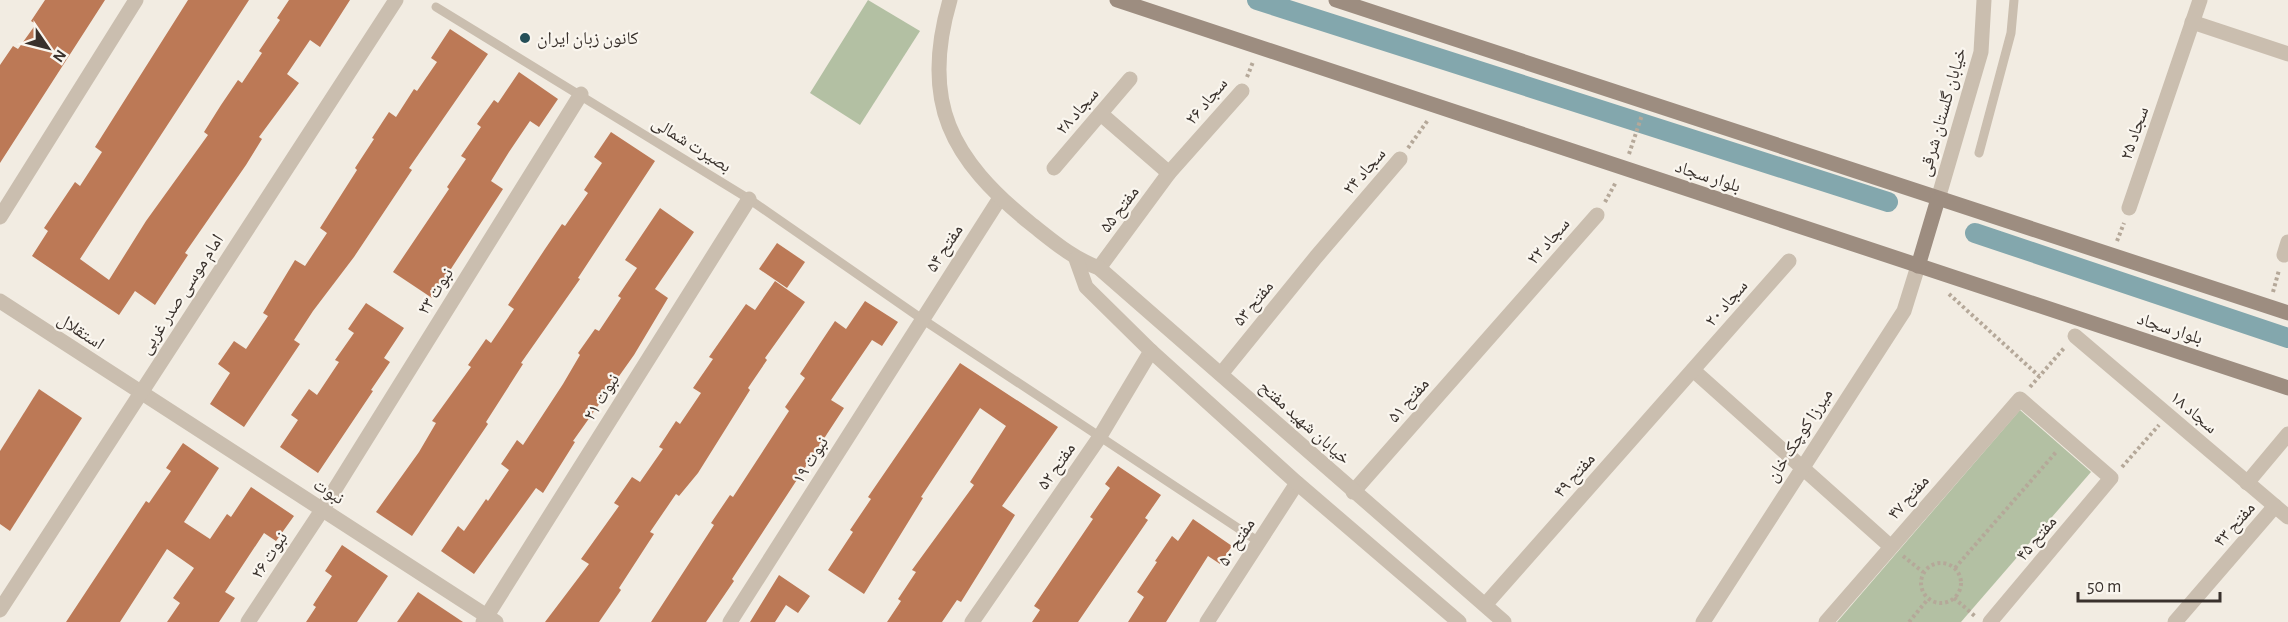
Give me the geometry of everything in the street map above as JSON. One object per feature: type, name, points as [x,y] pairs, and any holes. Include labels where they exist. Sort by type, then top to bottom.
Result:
[{"type":"main road","name":"بلوار سجاد","points":[[1117,0],[2288,387]]},
{"type":"main road","points":[[1336,0],[2288,314]]},
{"type":"main road","points":[[1918,266],[1938,199]]},
{"type":"street","points":[[0,217],[136,0]]},
{"type":"street","name":"امام موسی صدر غربی","points":[[0,610],[396,0]]},
{"type":"street","name":"خیابان شهید مفتح","points":[[950,0],[938,52],[939,95],[955,138],[971,166],[1000,198],[1076,259],[1099,267],[1504,622]]},
{"type":"street","name":"خیابان گلستان شرقی","points":[[1938,199],[1981,52],[1984,0]]},
{"type":"street","name":"سجاد ۲۵","points":[[2129,208],[2200,0]]},
{"type":"street","points":[[2192,22],[2288,54]]},
{"type":"street","name":"سجاد ۲۸","points":[[1054,168],[1130,79]]},
{"type":"street","name":"سجاد ۲۶","points":[[1169,173],[1242,91]]},
{"type":"street","name":"نبوت ۲۳","points":[[322,510],[581,94]]},
{"type":"street","points":[[1101,114],[1169,173]]},
{"type":"street","name":"سجاد ۲۴","points":[[1316,257],[1400,159]]},
{"type":"street","name":"مفتح ۵۵","points":[[1099,267],[1169,173]]},
{"type":"street","name":"مفتح ۵۴","points":[[922,319],[1000,198]]},
{"type":"street","name":"نبوت ۲۱","points":[[488,620],[749,199]]},
{"type":"street","name":"سجاد ۲۲","points":[[1493,333],[1597,215]]},
{"type":"street","name":"مفتح ۵۳","points":[[1221,374],[1316,257]]},
{"type":"street","points":[[1076,259],[1086,287],[1151,351],[1453,620]]},
{"type":"street","name":"سجاد ۲۰","points":[[1693,370],[1789,261]]},
{"type":"street","name":"میرزا کوچک خان","points":[[1703,622],[1904,310],[1918,266]]},
{"type":"street","name":"استقلال","points":[[0,301],[140,393]]},
{"type":"street","name":"نبوت ۱۹","points":[[730,622],[922,319]]},
{"type":"street","name":"مفتح ۵۱","points":[[1353,492],[1493,333]]},
{"type":"street","name":"سجاد ۱۸","points":[[2074,336],[2288,517]]},
{"type":"street","name":"مفتح ۵۲","points":[[972,622],[1099,438],[1151,351]]},
{"type":"street","points":[[1693,370],[1890,546]]},
{"type":"street","name":"مفتح ۴۹","points":[[1485,605],[1693,370]]},
{"type":"street","name":"نبوت","points":[[140,393],[488,620]]},
{"type":"street","points":[[2020,399],[2111,478]]},
{"type":"street","name":"مفتح ۴۷","points":[[1826,622],[2020,399]]},
{"type":"street","points":[[2247,483],[2288,434]]},
{"type":"street","name":"مفتح ۴۵","points":[[1990,622],[2111,478]]},
{"type":"street","name":"مفتح ۵۰","points":[[1207,622],[1297,483]]},
{"type":"street","name":"مفتح ۴۳","points":[[2175,622],[2275,506]]},
{"type":"street","name":"نبوت ۲۶","points":[[248,622],[322,510]]},
{"type":"lane","points":[[1979,153],[2011,33],[2014,0]]},
{"type":"lane","name":"بصیرت شمالی","points":[[436,7],[749,199],[922,319],[1259,542]]},
{"type":"path","name":"سجاد ۲۶","points":[[1242,91],[1259,47]]},
{"type":"path","name":"سجاد ۲۲","points":[[1597,215],[1624,169],[1646,103]]},
{"type":"path","name":"سجاد ۲۴","points":[[1400,159],[1437,107]]},
{"type":"path","points":[[2112,256],[2129,208]]},
{"type":"path","points":[[2268,307],[2286,249]]},
{"type":"path","points":[[1944,290],[2039,376]]},
{"type":"path","points":[[2020,399],[2074,336]]},
{"type":"path","points":[[2111,478],[2168,415]]},
{"type":"path","points":[[1955,568],[2067,440]]},
{"type":"path","points":[[1890,546],[1923,572]]},
{"type":"path","points":[[1945,562],[1955,568],[1961,578],[1960,589],[1954,598],[1946,602],[1928,599],[1922,591],[1920,581],[1923,572],[1933,564],[1945,562]]},
{"type":"path","points":[[1954,598],[1982,622]]},
{"type":"path","points":[[1909,622],[1928,599]]},
{"type":"green space","points":[[868,0],[920,31],[860,125],[810,93]]},
{"type":"green space","points":[[2020,410],[2091,472],[1961,622],[1837,622]]},
{"type":"building","points":[[45,0],[105,0],[0,163],[0,65],[13,46],[18,49],[36,24],[31,21]]},
{"type":"building","points":[[188,0],[249,0],[80,259],[109,280],[146,221],[208,135],[204,132],[221,105],[238,80],[242,83],[262,53],[259,51],[280,20],[277,18],[289,0],[350,0],[320,47],[310,40],[287,74],[299,83],[259,137],[262,139],[246,165],[185,253],[188,255],[155,305],[135,291],[119,315],[32,256],[48,231],[44,228],[75,182],[80,186],[102,152],[95,147]]},
{"type":"building","points":[[450,29],[488,54],[409,168],[412,170],[354,257],[294,340],[300,344],[244,427],[210,404],[230,373],[218,364],[234,341],[246,349],[268,316],[263,313],[295,260],[305,266],[327,233],[320,228],[357,170],[355,168],[374,139],[372,138],[389,112],[396,117],[414,89],[417,91],[437,62],[431,58]]},
{"type":"building","points":[[519,72],[558,99],[539,127],[530,121],[509,152],[491,181],[503,189],[432,298],[393,272],[449,189],[447,187],[466,159],[461,156],[481,127],[477,124],[494,100],[498,103]]},
{"type":"building","points":[[611,132],[655,161],[578,278],[580,279],[521,363],[523,364],[486,422],[488,424],[412,536],[376,512],[419,452],[436,423],[432,421],[471,367],[468,365],[486,339],[491,343],[514,309],[508,305],[545,249],[562,224],[565,226],[588,193],[584,190],[602,163],[594,157]]},
{"type":"building","points":[[660,208],[694,232],[655,289],[668,298],[634,355],[573,441],[575,442],[543,493],[536,488],[474,574],[441,551],[458,526],[464,531],[486,499],[488,501],[509,470],[501,464],[517,440],[523,445],[563,384],[580,355],[578,353],[595,329],[599,331],[621,298],[618,296],[637,268],[625,260]]},
{"type":"building","points":[[777,243],[805,262],[787,288],[759,269]]},
{"type":"building","points":[[775,281],[805,302],[765,358],[767,360],[748,388],[750,390],[698,473],[679,496],[676,494],[650,532],[654,534],[619,588],[621,590],[599,622],[545,622],[589,564],[581,559],[619,506],[614,503],[632,477],[640,482],[663,449],[659,447],[676,421],[680,424],[701,393],[693,388],[713,359],[709,357],[746,304],[755,310]]},
{"type":"building","points":[[865,301],[898,322],[882,346],[872,340],[831,400],[844,408],[732,579],[734,581],[706,622],[651,622],[714,525],[711,523],[730,495],[733,497],[789,411],[785,407],[805,378],[800,374],[835,321],[846,329]]},
{"type":"building","points":[[366,303],[404,328],[384,358],[390,362],[371,390],[373,391],[318,473],[280,447],[298,420],[291,415],[309,389],[317,395],[339,362],[335,360],[354,333],[348,329]]},
{"type":"building","points":[[960,363],[1058,427],[1002,506],[1015,515],[961,602],[957,600],[942,622],[887,622],[901,601],[898,599],[916,572],[912,570],[974,485],[970,482],[1006,426],[980,408],[921,497],[923,498],[864,594],[828,570],[853,532],[850,530],[871,499],[868,497]]},
{"type":"building","points":[[39,389],[82,418],[10,531],[0,524],[0,451]]},
{"type":"building","points":[[183,443],[219,468],[184,522],[210,539],[227,514],[231,517],[251,487],[294,516],[276,541],[264,533],[225,592],[235,598],[219,622],[167,622],[180,603],[173,598],[194,568],[167,549],[120,622],[66,622],[146,501],[149,503],[171,471],[166,468]]},
{"type":"building","points":[[1118,466],[1161,495],[1145,518],[1148,520],[1078,622],[1032,622],[1040,610],[1034,606],[1093,519],[1090,517],[1110,488],[1105,484]]},
{"type":"building","points":[[1193,519],[1232,546],[1220,564],[1208,556],[1166,622],[1128,622],[1144,597],[1137,592],[1157,562],[1155,561],[1172,536],[1178,541]]},
{"type":"building","points":[[342,545],[388,576],[357,622],[306,622],[316,607],[313,605],[332,576],[325,571]]},
{"type":"building","points":[[779,575],[810,596],[798,613],[786,605],[775,622],[750,622]]},
{"type":"building","points":[[418,592],[463,622],[397,622]]},
{"type":"waterway","points":[[1257,0],[1888,202]]},
{"type":"waterway","points":[[1975,233],[2288,338]]},
{"type":"place","name":"کانون زبان ایران","points":[[525,38]]}]
